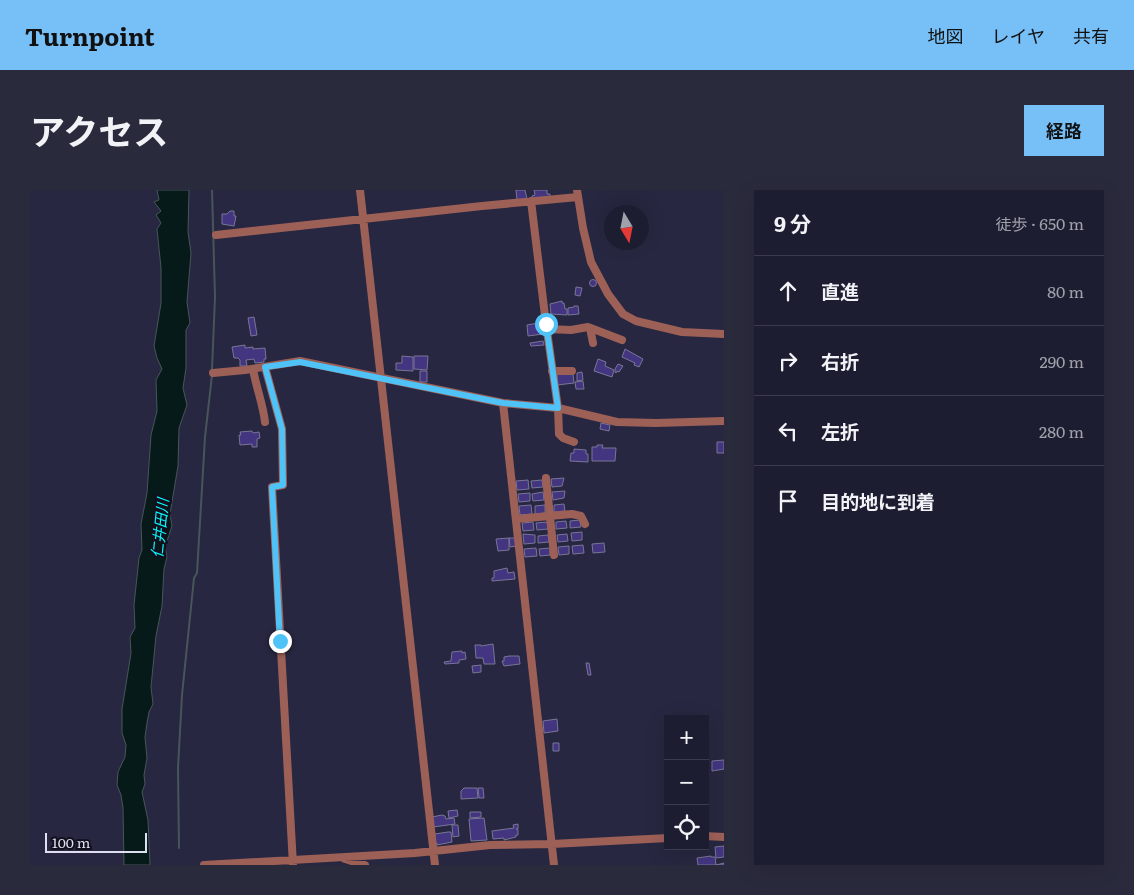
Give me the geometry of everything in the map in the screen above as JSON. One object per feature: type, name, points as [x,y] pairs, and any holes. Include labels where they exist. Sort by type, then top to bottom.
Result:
[{"type":"street","points":[[360,190],[435,865]]},
{"type":"street","points":[[216,235],[531,201],[577,194],[592,262],[608,294],[623,314],[636,321],[682,332],[724,334]]},
{"type":"street","points":[[531,201],[560,436],[574,442]]},
{"type":"street","points":[[546,329],[571,330],[585,327],[622,340]]},
{"type":"street","points":[[590,328],[593,343]]},
{"type":"street","points":[[213,373],[300,362],[503,403],[558,408],[617,422],[724,421]]},
{"type":"street","points":[[265,367],[282,429],[283,485],[272,487],[293,862]]},
{"type":"street","points":[[253,369],[255,384],[263,403],[265,422]]},
{"type":"street","points":[[552,371],[572,371]]},
{"type":"street","points":[[503,403],[554,865]]},
{"type":"street","points":[[546,478],[554,555]]},
{"type":"street","points":[[516,519],[578,515],[581,516],[585,524]]},
{"type":"street","points":[[709,836],[724,837]]},
{"type":"street","points":[[204,865],[293,862],[340,857],[433,852],[463,847],[664,838]]},
{"type":"street","points":[[340,857],[364,865]]},
{"type":"water","name":"仁井田川","points":[[157,190],[189,190],[188,232],[191,253],[187,302],[190,323],[186,330],[186,368],[183,388],[187,405],[179,428],[178,466],[170,514],[172,526],[165,547],[167,557],[164,569],[162,606],[156,636],[151,687],[153,704],[149,712],[145,737],[147,758],[144,775],[145,784],[142,792],[148,820],[150,865],[124,865],[123,808],[117,785],[118,772],[125,757],[126,745],[122,733],[122,709],[131,653],[130,637],[135,628],[134,605],[139,558],[142,550],[141,524],[147,493],[151,435],[157,411],[156,380],[162,369],[154,346],[161,303],[161,268],[157,229],[161,223],[156,215],[161,211],[154,202],[159,200]]},
{"type":"building","points":[[516,190],[525,190],[527,199],[517,200]]},
{"type":"building","points":[[534,190],[547,190],[547,194],[550,194],[550,197],[532,199],[532,196],[535,195]]},
{"type":"building","points":[[230,211],[234,211],[234,216],[236,216],[234,226],[222,224],[222,214],[227,214]]},
{"type":"building","points":[[593,279],[597,283],[593,287],[589,283]]},
{"type":"building","points":[[576,287],[582,288],[580,296],[575,295]]},
{"type":"building","points":[[562,301],[565,309],[567,309],[567,315],[551,314],[550,304]]},
{"type":"building","points":[[578,306],[579,314],[568,315],[568,308]]},
{"type":"building","points":[[254,317],[257,335],[251,336],[248,318]]},
{"type":"building","points":[[542,324],[543,334],[528,336],[527,325]]},
{"type":"building","points":[[543,341],[544,345],[531,346],[530,343]]},
{"type":"building","points":[[245,345],[245,348],[265,348],[266,359],[264,359],[264,362],[255,363],[254,359],[246,360],[247,366],[240,366],[240,360],[234,358],[232,347]]},
{"type":"building","points":[[625,349],[643,359],[639,367],[622,357]]},
{"type":"building","points":[[402,356],[413,357],[413,371],[396,370],[396,363],[402,363]]},
{"type":"building","points":[[414,356],[428,356],[427,370],[414,369]]},
{"type":"building","points":[[598,359],[606,362],[605,366],[614,370],[612,377],[594,371]]},
{"type":"building","points":[[618,364],[623,366],[616,373],[615,369]]},
{"type":"building","points":[[420,371],[427,371],[427,382],[420,382]]},
{"type":"building","points":[[582,372],[583,380],[577,381],[577,373]]},
{"type":"building","points":[[557,374],[573,374],[574,383],[557,385]]},
{"type":"building","points":[[583,381],[584,389],[576,389],[575,382]]},
{"type":"building","points":[[601,423],[610,425],[609,431],[600,429]]},
{"type":"building","points":[[252,431],[253,433],[259,432],[260,438],[257,439],[257,447],[252,447],[252,444],[240,445],[240,432]]},
{"type":"building","points":[[717,442],[724,442],[724,453],[717,453]]},
{"type":"building","points":[[597,445],[603,445],[602,448],[616,448],[615,461],[592,461],[592,447],[597,447]]},
{"type":"building","points":[[574,449],[586,450],[588,462],[570,461],[571,453],[574,453]]},
{"type":"building","points":[[564,478],[562,486],[552,487],[551,479]]},
{"type":"building","points":[[528,480],[529,489],[517,490],[516,481]]},
{"type":"building","points":[[542,480],[543,487],[532,488],[531,481]]},
{"type":"building","points":[[565,491],[564,498],[553,500],[552,492]]},
{"type":"building","points":[[543,492],[544,500],[533,501],[532,494]]},
{"type":"building","points":[[530,493],[530,501],[519,502],[518,494]]},
{"type":"building","points":[[564,504],[565,511],[554,512],[554,505]]},
{"type":"building","points":[[531,505],[532,514],[520,515],[519,506]]},
{"type":"building","points":[[545,505],[545,513],[535,514],[535,506]]},
{"type":"building","points":[[580,520],[581,527],[570,528],[570,521]]},
{"type":"building","points":[[566,521],[567,528],[556,529],[556,522]]},
{"type":"building","points":[[533,522],[534,530],[523,531],[522,523]]},
{"type":"building","points":[[547,522],[548,529],[537,530],[536,523]]},
{"type":"building","points":[[582,532],[582,540],[572,541],[571,533]]},
{"type":"building","points":[[523,534],[535,535],[535,543],[524,544]]},
{"type":"building","points":[[567,534],[568,541],[558,542],[557,535]]},
{"type":"building","points":[[548,535],[549,542],[538,543],[538,536]]},
{"type":"building","points":[[509,538],[516,538],[517,546],[510,547]]},
{"type":"building","points":[[509,538],[509,550],[498,551],[496,539]]},
{"type":"building","points":[[604,543],[605,552],[593,553],[592,544]]},
{"type":"building","points":[[583,545],[584,553],[573,554],[572,546]]},
{"type":"building","points":[[569,546],[569,554],[559,555],[558,547]]},
{"type":"building","points":[[536,548],[537,556],[525,557],[524,549]]},
{"type":"building","points":[[550,548],[550,555],[540,556],[539,549]]},
{"type":"building","points":[[507,568],[508,573],[514,572],[515,579],[492,581],[494,571]]},
{"type":"building","points":[[493,644],[495,664],[484,664],[483,658],[476,658],[475,645]]},
{"type":"building","points":[[462,651],[462,653],[465,652],[466,659],[459,660],[459,663],[445,664],[444,662],[451,661],[452,652]]},
{"type":"building","points":[[519,656],[520,664],[504,666],[502,661],[504,661],[504,657]]},
{"type":"building","points":[[586,663],[589,663],[591,675],[588,675]]},
{"type":"building","points":[[481,665],[481,672],[473,673],[472,666]]},
{"type":"building","points":[[557,719],[558,731],[544,733],[543,721]]},
{"type":"building","points":[[553,743],[559,743],[559,751],[553,751]]},
{"type":"building","points":[[724,760],[724,769],[712,771],[712,761]]},
{"type":"building","points":[[464,788],[477,788],[478,798],[461,799],[461,791]]},
{"type":"building","points":[[478,788],[483,788],[484,798],[479,798]]},
{"type":"building","points":[[457,810],[458,816],[449,818],[448,811]]},
{"type":"building","points":[[470,812],[481,812],[481,817],[470,818]]},
{"type":"building","points":[[442,815],[446,819],[454,818],[455,824],[433,827],[432,817]]},
{"type":"building","points":[[484,818],[487,840],[471,841],[469,819]]},
{"type":"building","points":[[518,824],[518,829],[516,829],[518,830],[518,835],[516,837],[504,840],[504,838],[493,839],[492,831],[514,828],[513,825]]},
{"type":"building","points":[[452,825],[458,825],[459,836],[453,837]]},
{"type":"building","points":[[451,832],[452,842],[435,844],[435,834]]},
{"type":"building","points":[[724,846],[724,857],[716,858],[715,847]]},
{"type":"building","points":[[715,857],[716,865],[698,865],[697,858]]},
{"type":"waterway","points":[[212,190],[215,297],[212,370]]},
{"type":"waterway","points":[[179,848],[178,768],[182,695],[194,578],[197,573],[205,437],[212,375]]},
{"type":"route","points":[[280,641],[272,487],[283,485],[282,429],[265,367],[300,362],[503,403],[558,408],[546,324]]}]
